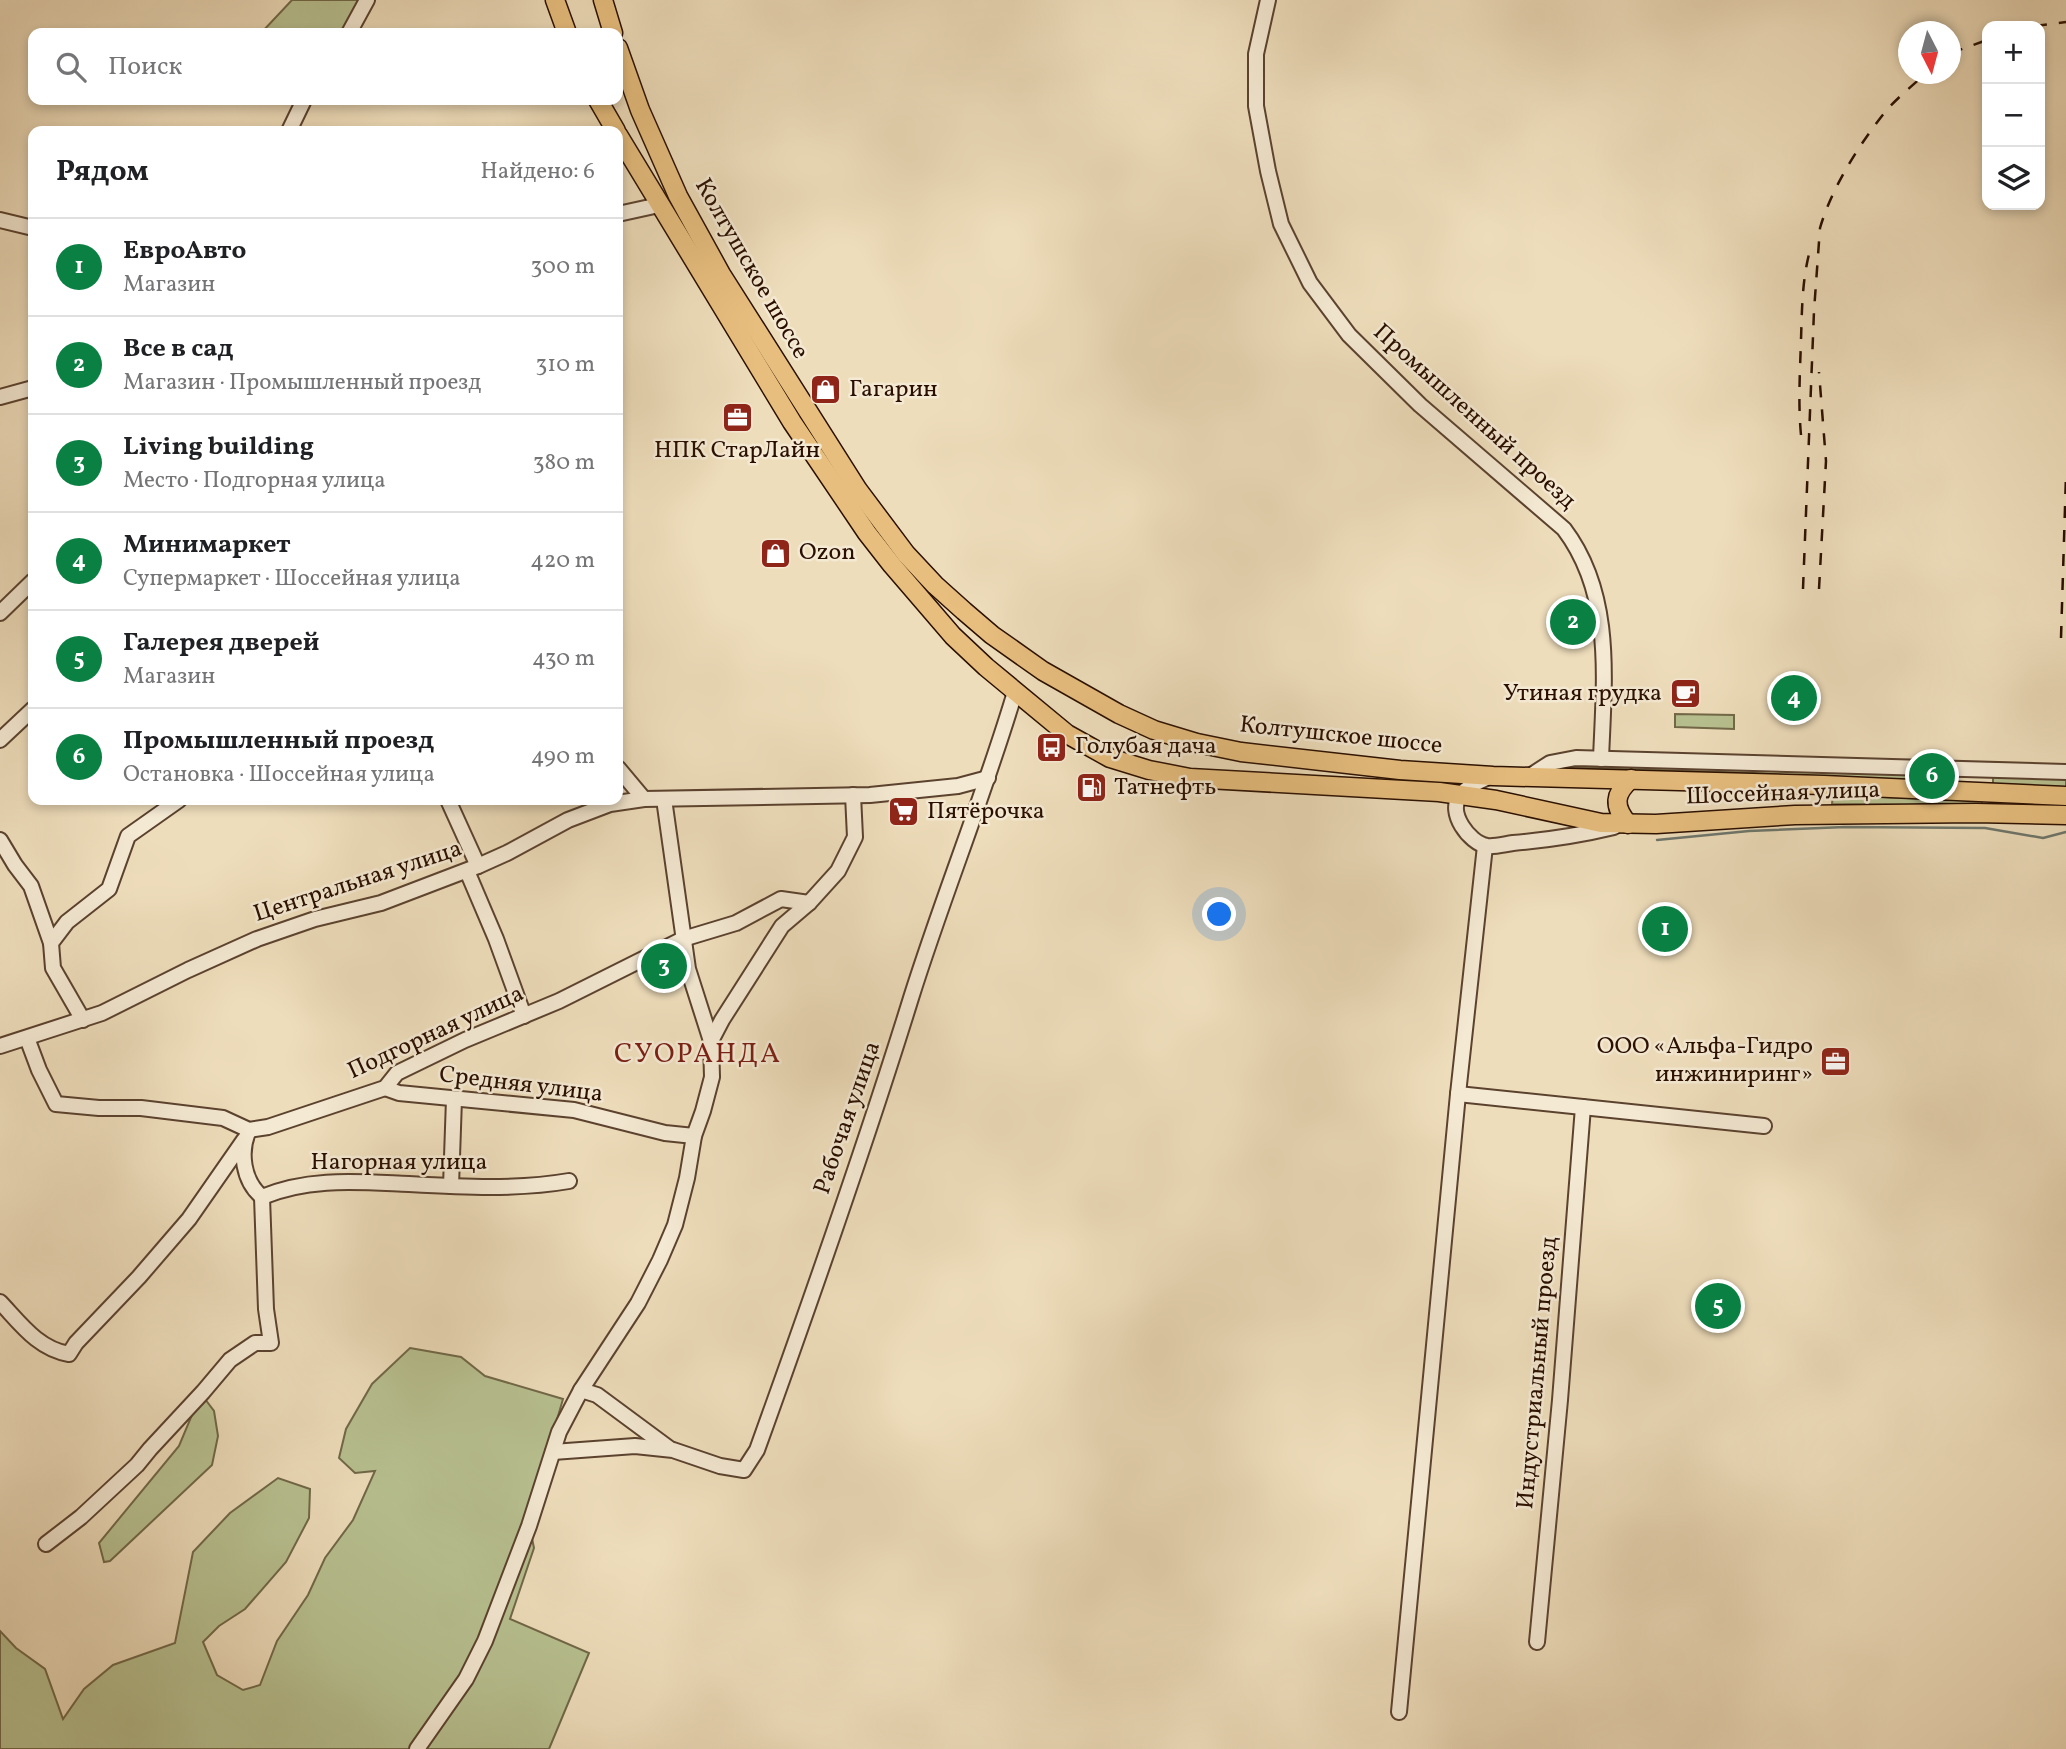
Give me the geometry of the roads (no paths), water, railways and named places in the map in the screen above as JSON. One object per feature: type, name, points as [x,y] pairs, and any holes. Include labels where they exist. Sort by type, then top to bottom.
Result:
[{"type":"main road","points":[[555,0],[565,28]]},
{"type":"main road","points":[[603,0],[611,28]]},
{"type":"main road","name":"Колтушское шоссе","points":[[623,63],[639,110],[678,196],[721,274],[789,383],[858,490],[906,554],[935,585],[992,635],[1083,696],[1154,730],[1197,743],[1241,752],[1400,770],[1631,779]]},
{"type":"main road","name":"Колтушское шоссе","points":[[601,105],[613,126]]},
{"type":"main road","name":"Колтушское шоссе","points":[[623,143],[792,422],[867,533],[953,636],[1067,734],[1110,758],[1156,772],[1190,778],[1439,792],[1496,800],[1582,820],[1628,824]]},
{"type":"main road","points":[[1628,824],[1619,813],[1617,800],[1621,788],[1631,779]]},
{"type":"main road","name":"Шоссейная улица","points":[[1631,779],[2066,796]]},
{"type":"main road","name":"Шоссейная улица","points":[[1628,824],[1795,816],[2066,814]]},
{"type":"street","points":[[352,28],[367,0]]},
{"type":"street","name":"Промышленный проезд","points":[[1268,0],[1256,54],[1256,106],[1281,224],[1310,283],[1349,335],[1420,405],[1564,529],[1575,543],[1590,574],[1602,626],[1601,759]]},
{"type":"street","points":[[291,126],[302,105]]},
{"type":"street","points":[[623,213],[659,205]]},
{"type":"street","points":[[0,220],[28,227]]},
{"type":"street","points":[[0,397],[28,389]]},
{"type":"street","points":[[0,613],[28,586]]},
{"type":"street","name":"Рабочая улица","points":[[673,1450],[720,1466],[744,1470],[757,1450],[813,1296],[1015,692]]},
{"type":"street","points":[[0,740],[28,714]]},
{"type":"street","points":[[1530,776],[1550,763],[1563,759],[2066,772]]},
{"type":"street","points":[[623,774],[644,799]]},
{"type":"street","points":[[1493,775],[1475,783],[1460,795],[1457,802],[1456,812],[1469,836],[1485,846],[1592,833],[1628,824]]},
{"type":"street","name":"Центральная улица","points":[[623,802],[644,799],[853,795],[958,786],[988,778]]},
{"type":"street","points":[[711,1041],[782,926],[809,903],[838,871],[855,837],[853,795]]},
{"type":"street","points":[[417,1749],[466,1679],[485,1641],[529,1527],[559,1432],[581,1390],[638,1303],[675,1225],[694,1136],[712,1077],[711,1041],[688,969],[664,799]]},
{"type":"street","points":[[51,943],[67,922],[109,889],[128,836],[172,805]]},
{"type":"street","points":[[450,805],[524,1016]]},
{"type":"street","name":"Центральная улица","points":[[0,1046],[83,1020],[130,1001],[188,970],[257,939],[316,919],[381,903],[473,868],[568,820],[607,805]]},
{"type":"street","points":[[0,840],[31,886],[51,943],[53,968],[83,1020]]},
{"type":"street","points":[[1399,1712],[1458,1094],[1485,846]]},
{"type":"street","name":"Подгорная улица","points":[[247,1135],[385,1088],[397,1073],[613,975],[683,939],[736,923],[781,900],[809,903]]},
{"type":"street","points":[[27,1038],[56,1104],[141,1108],[223,1118],[247,1135]]},
{"type":"street","name":"Средняя улица","points":[[385,1088],[399,1093],[454,1100],[574,1110],[665,1133],[694,1136]]},
{"type":"street","points":[[1458,1094],[1764,1126]]},
{"type":"street","points":[[451,1186],[454,1100]]},
{"type":"street","name":"Индустриальный проезд","points":[[1537,1642],[1560,1400],[1583,1107]]},
{"type":"street","points":[[46,1544],[81,1517],[137,1465],[230,1360],[255,1343],[271,1343],[266,1309],[264,1214],[262,1197],[252,1189],[248,1180],[244,1157],[247,1135]]},
{"type":"street","points":[[0,1302],[36,1340],[55,1352],[69,1354],[76,1343],[190,1219],[247,1135]]},
{"type":"street","name":"Нагорная улица","points":[[262,1197],[277,1191],[332,1181],[451,1186],[538,1186],[569,1181]]},
{"type":"street","points":[[581,1390],[597,1395],[673,1450]]},
{"type":"street","points":[[552,1452],[635,1446],[673,1450]]},
{"type":"waterway","points":[[1657,840],[1749,831],[1845,827],[1985,828],[2043,838],[2066,832]]},
{"type":"railway","points":[[2045,25],[2066,22]]},
{"type":"railway","points":[[1961,49],[1982,42]]},
{"type":"railway","points":[[1803,589],[1820,228],[1839,182],[1866,138],[1885,112],[1914,84]]},
{"type":"railway","points":[[1801,435],[1802,305],[1811,247]]},
{"type":"railway","points":[[1819,372],[1826,461],[1819,589]]},
{"type":"railway","points":[[2061,638],[2066,475]]},
{"type":"place","name":"Гагарин","points":[[826,390]]},
{"type":"place","name":"НПК СтарЛайн","points":[[737,417]]},
{"type":"place","name":"Ozon","points":[[776,553]]},
{"type":"place","name":"Все в сад","points":[[1573,622]]},
{"type":"place","name":"Утиная грудка","points":[[1685,694]]},
{"type":"place","name":"Минимаркет","points":[[1794,698]]},
{"type":"place","name":"Голубая дача","points":[[1052,747]]},
{"type":"place","name":"Промышленный проезд","points":[[1932,776]]},
{"type":"place","name":"Татнефть","points":[[1091,788]]},
{"type":"place","name":"Пятёрочка","points":[[904,812]]},
{"type":"place","name":"ЕвроАвто","points":[[1665,929]]},
{"type":"place","name":"Living building","points":[[664,966]]},
{"type":"place","name":"ООО «Альфа-Гидро инжиниринг»","points":[[1836,1061]]},
{"type":"place","name":"Галерея дверей","points":[[1718,1306]]},
{"type":"district","name":"СУОРАНДА","points":[[698,1054]]}]
